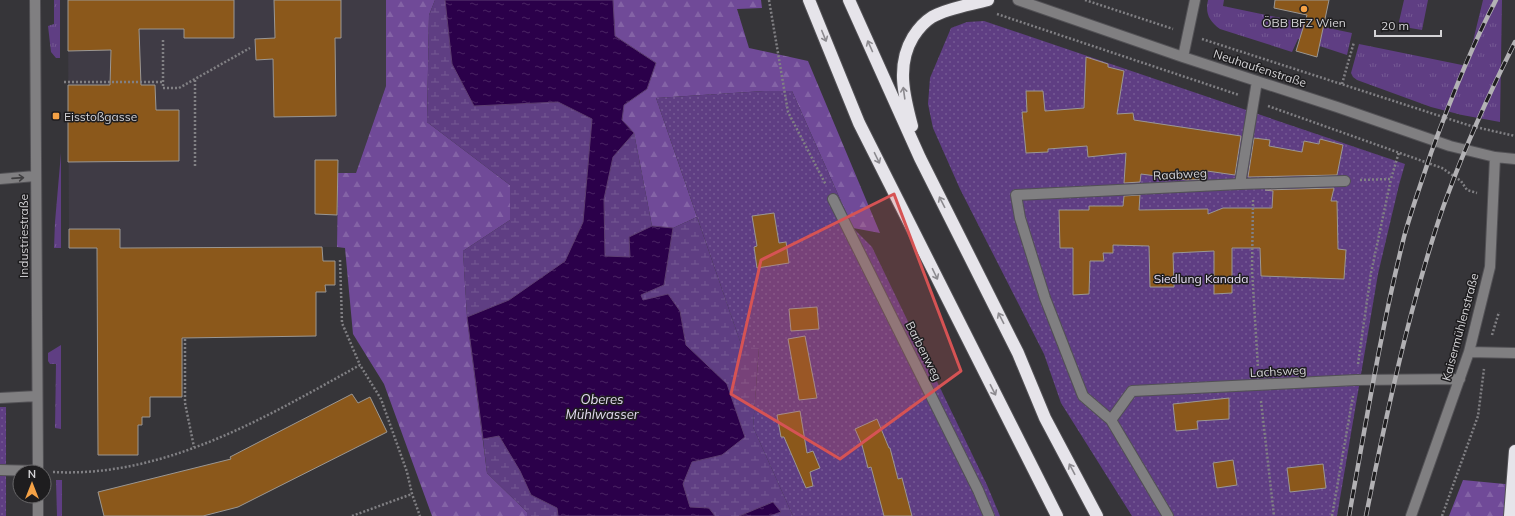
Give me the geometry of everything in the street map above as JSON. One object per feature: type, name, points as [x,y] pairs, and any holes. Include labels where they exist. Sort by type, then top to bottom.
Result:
[{"type":"highway","points":[[809,0],[860,123],[1057,516]]},
{"type":"highway","points":[[849,0],[920,158],[1018,353],[1045,418],[1097,516]]},
{"type":"highway","points":[[920,158],[905,100],[902,78],[906,50],[919,28],[931,18],[944,12],[988,0]]},
{"type":"highway","points":[[1510,516],[1515,451]]},
{"type":"street","name":"Industriestraße","points":[[35,0],[38,464]]},
{"type":"street","name":"Neuhaufenstraße","points":[[1018,0],[1450,146],[1495,157]]},
{"type":"street","points":[[1183,57],[1195,0]]},
{"type":"street","points":[[1240,184],[1257,80]]},
{"type":"street","points":[[1495,157],[1515,159]]},
{"type":"street","name":"Kaisermühlenstraße","points":[[1411,516],[1469,352],[1490,267],[1495,157]]},
{"type":"street","points":[[0,179],[35,176]]},
{"type":"street","name":"Raabweg","points":[[1111,420],[1083,396],[1045,298],[1020,218],[1016,195],[1240,184],[1345,181]]},
{"type":"street","name":"Barbenweg","points":[[833,199],[978,490],[989,516]]},
{"type":"street","points":[[1469,352],[1515,353]]},
{"type":"street","name":"Lachsweg","points":[[1111,420],[1132,391],[1356,380],[1460,378]]},
{"type":"street","points":[[0,398],[37,396]]},
{"type":"street","points":[[1111,420],[1168,516]]},
{"type":"street","points":[[0,470],[12,471]]},
{"type":"street","points":[[38,504],[38,516]]},
{"type":"path","points":[[769,0],[788,112],[833,199]]},
{"type":"path","points":[[1086,0],[1137,17]]},
{"type":"path","points":[[1001,15],[1399,152],[1442,168],[1461,181],[1468,190],[1493,198]]},
{"type":"path","points":[[163,40],[163,88],[179,88],[250,48]]},
{"type":"path","points":[[1342,84],[1354,42]]},
{"type":"path","points":[[1239,51],[1471,126],[1515,136]]},
{"type":"path","points":[[194,80],[194,168]]},
{"type":"path","points":[[64,82],[163,82]]},
{"type":"path","points":[[1332,516],[1356,380],[1371,273],[1391,179],[1399,152]]},
{"type":"path","points":[[1345,181],[1391,179]]},
{"type":"path","points":[[1253,184],[1252,270],[1259,385],[1274,516]]},
{"type":"path","points":[[340,260],[342,323],[360,365],[382,399],[407,472],[412,494],[420,516]]},
{"type":"path","points":[[1442,516],[1478,416],[1486,353],[1499,312]]},
{"type":"path","points":[[185,339],[186,403],[194,447]]},
{"type":"path","points":[[52,472],[118,468],[153,461],[194,447],[230,433],[274,412],[360,365]]},
{"type":"path","points":[[352,516],[412,494]]},
{"type":"highlighted area","points":[[894,194],[961,371],[840,459],[731,394],[761,260]]},
{"type":"shaded area","points":[[68,0],[386,0],[386,86],[356,173],[338,174],[337,247],[69,248]]},
{"type":"green space","points":[[54,0],[60,0],[60,58],[56,58],[51,52],[48,26],[54,24]]},
{"type":"green space","points":[[386,0],[435,0],[429,15],[427,122],[510,185],[510,220],[463,251],[467,317],[487,473],[527,512],[527,516],[432,516],[384,384],[353,334],[345,248],[337,247],[338,173],[356,173],[386,86]]},
{"type":"green space","points":[[435,0],[445,0],[452,64],[474,106],[558,102],[592,119],[583,222],[565,262],[509,300],[467,317],[463,251],[510,220],[510,185],[427,122],[429,15]]},
{"type":"green space","points":[[613,0],[761,0],[762,8],[737,9],[749,48],[808,61],[880,233],[853,228],[792,91],[764,91],[656,98],[697,217],[673,228],[652,226],[634,133],[622,120],[624,105],[647,89],[656,63],[615,36]]},
{"type":"green space","points":[[1208,0],[1224,0],[1223,6],[1352,33],[1347,55],[1298,39],[1292,52],[1220,29],[1213,23],[1209,16],[1207,9]]},
{"type":"green space","points":[[1404,0],[1428,0],[1422,30],[1398,26]]},
{"type":"green space","points":[[1483,0],[1502,0],[1500,122],[1462,115],[1431,107],[1357,80],[1353,77],[1351,73],[1359,44],[1467,66]]},
{"type":"green space","name":"Siedlung Kanada","points":[[984,21],[1405,164],[1378,274],[1337,516],[1132,516],[1061,403],[1044,354],[960,189],[933,128],[928,104],[930,78],[951,28],[967,22]]},
{"type":"green space","points":[[764,91],[792,91],[853,228],[872,247],[987,485],[1000,516],[793,516],[753,427],[759,348],[742,347],[656,98]]},
{"type":"green space","points":[[634,133],[652,226],[629,237],[630,258],[605,256],[604,199],[613,157]]},
{"type":"green space","points":[[61,153],[61,248],[54,248],[55,222]]},
{"type":"green space","points":[[697,217],[742,347],[759,347],[753,427],[793,516],[770,516],[780,512],[773,502],[739,516],[715,516],[709,508],[690,507],[683,484],[692,462],[722,455],[727,384],[686,345],[680,311],[668,294],[643,301],[641,295],[664,285],[673,228]]},
{"type":"green space","points":[[61,345],[61,429],[55,428],[56,364],[50,364],[48,361],[48,353]]},
{"type":"green space","points":[[0,407],[6,407],[6,516],[0,516]]},
{"type":"green space","points":[[499,436],[521,471],[531,495],[557,508],[558,516],[527,516],[527,512],[487,473],[483,439]]},
{"type":"green space","points":[[56,480],[62,480],[62,516],[57,516]]},
{"type":"green space","points":[[1463,480],[1515,485],[1515,516],[1449,516]]},
{"type":"water","name":"Oberes Mühlwasser","points":[[445,0],[613,0],[615,36],[656,63],[647,89],[624,105],[622,120],[634,133],[613,157],[604,199],[605,256],[630,257],[629,237],[652,226],[673,228],[664,285],[641,295],[643,300],[668,294],[680,311],[686,345],[727,384],[745,437],[722,455],[692,462],[683,484],[690,507],[709,508],[715,516],[558,516],[557,508],[531,495],[520,471],[499,436],[483,439],[467,317],[509,300],[565,261],[583,222],[592,119],[558,102],[474,106],[452,64]]},
{"type":"water","points":[[773,502],[781,512],[770,516],[739,516]]},
{"type":"building","points":[[68,0],[234,0],[234,38],[184,38],[184,29],[139,29],[141,85],[155,85],[156,110],[179,110],[179,161],[68,162],[68,85],[110,85],[111,50],[68,51]]},
{"type":"building","points":[[274,0],[341,0],[341,38],[335,38],[336,116],[274,117],[273,59],[256,60],[255,39],[275,38]]},
{"type":"building","points":[[1275,0],[1329,0],[1317,57],[1296,51],[1307,15],[1274,8]]},
{"type":"building","points":[[1086,57],[1108,64],[1108,67],[1124,71],[1117,114],[1133,113],[1134,120],[1241,136],[1235,175],[1207,171],[1207,179],[1187,180],[1141,174],[1140,182],[1124,183],[1126,153],[1088,157],[1087,146],[1048,149],[1048,152],[1026,153],[1022,112],[1027,112],[1026,91],[1043,91],[1045,111],[1084,108]]},
{"type":"building","points":[[1254,138],[1270,140],[1269,146],[1302,152],[1304,141],[1319,144],[1320,139],[1343,145],[1337,175],[1248,177]]},
{"type":"building","points":[[315,160],[338,160],[337,215],[315,214]]},
{"type":"building","points":[[1334,188],[1331,201],[1337,201],[1338,249],[1346,250],[1344,279],[1261,276],[1260,248],[1232,248],[1232,293],[1214,294],[1214,251],[1173,253],[1174,287],[1150,287],[1149,246],[1113,245],[1113,253],[1103,253],[1104,261],[1090,261],[1089,294],[1073,295],[1073,248],[1060,248],[1059,210],[1089,210],[1089,206],[1123,206],[1124,196],[1140,195],[1139,210],[1208,209],[1208,214],[1223,208],[1272,208],[1273,191],[1265,190]]},
{"type":"building","points":[[774,213],[779,243],[786,242],[789,263],[757,268],[754,247],[757,246],[752,216]]},
{"type":"building","points":[[69,229],[120,229],[120,248],[322,247],[323,261],[335,261],[335,285],[325,285],[326,292],[316,292],[316,336],[182,338],[182,397],[150,397],[150,417],[142,417],[142,425],[138,425],[138,455],[98,455],[97,248],[69,248]]},
{"type":"building","points":[[817,307],[819,329],[791,331],[789,309]]},
{"type":"building","points":[[805,336],[817,398],[799,400],[788,339]]},
{"type":"building","points":[[352,394],[358,403],[370,397],[387,432],[238,507],[203,516],[104,516],[98,492],[231,459],[230,457]]},
{"type":"building","points":[[1229,398],[1229,419],[1197,421],[1198,429],[1176,431],[1173,404]]},
{"type":"building","points":[[800,411],[807,453],[813,451],[820,468],[810,472],[813,486],[806,488],[784,437],[781,437],[777,415]]},
{"type":"building","points":[[877,419],[890,448],[898,479],[902,478],[912,516],[884,516],[871,467],[868,468],[862,445],[855,429]]},
{"type":"building","points":[[1233,460],[1237,485],[1217,488],[1213,463]]},
{"type":"building","points":[[1323,464],[1326,488],[1290,492],[1287,468]]},
{"type":"railway","points":[[1349,516],[1381,341],[1404,237],[1431,153],[1461,75],[1496,0]]},
{"type":"railway","points":[[1366,516],[1403,345],[1436,229],[1455,175],[1471,136],[1515,42]]},
{"type":"place","name":"ÖBB BFZ Wien","points":[[1304,9]]},
{"type":"place","name":"Eisstoßgasse","points":[[56,116]]}]
